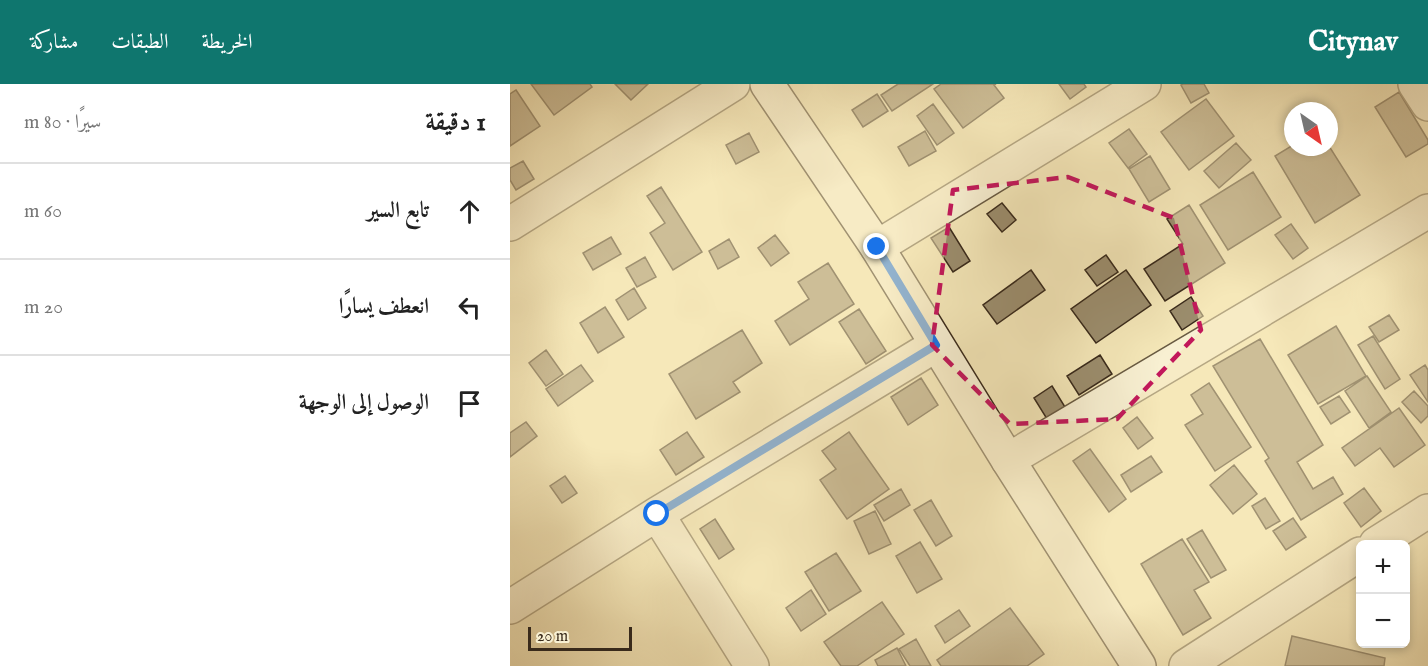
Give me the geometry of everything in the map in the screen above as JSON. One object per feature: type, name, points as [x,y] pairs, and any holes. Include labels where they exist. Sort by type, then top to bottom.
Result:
[{"type":"street","points":[[510,224],[733,84]]},
{"type":"street","points":[[767,84],[877,247],[936,345],[1139,666]]},
{"type":"street","points":[[877,247],[1144,84]]},
{"type":"street","points":[[1415,84],[1428,104]]},
{"type":"street","points":[[1008,460],[1428,211]]},
{"type":"street","points":[[510,607],[657,514],[936,345]]},
{"type":"street","points":[[1382,540],[1428,511]]},
{"type":"street","points":[[657,514],[752,666]]},
{"type":"street","points":[[1186,666],[1356,557]]},
{"type":"highlighted area","points":[[1068,177],[1174,218],[1201,330],[1117,419],[1010,424],[932,345],[953,190]]},
{"type":"building","points":[[531,84],[590,84],[592,87],[554,115]]},
{"type":"building","points":[[615,84],[648,84],[631,100]]},
{"type":"building","points":[[898,84],[933,84],[892,111],[881,95]]},
{"type":"building","points":[[941,84],[996,84],[994,85],[1004,98],[963,128],[934,89]]},
{"type":"building","points":[[1059,84],[1084,84],[1086,87],[1070,99]]},
{"type":"building","points":[[1204,84],[1209,93],[1191,103],[1181,85]]},
{"type":"building","points":[[516,90],[540,126],[510,146],[510,94]]},
{"type":"building","points":[[1399,92],[1428,140],[1428,144],[1406,157],[1375,107]]},
{"type":"building","points":[[877,94],[888,111],[863,127],[852,110]]},
{"type":"building","points":[[1206,99],[1234,136],[1189,170],[1161,132]]},
{"type":"building","points":[[933,104],[954,133],[937,145],[917,116]]},
{"type":"building","points":[[1129,129],[1147,154],[1128,168],[1109,143]]},
{"type":"building","points":[[925,131],[936,151],[909,166],[898,147]]},
{"type":"building","points":[[749,133],[759,152],[736,164],[726,145]]},
{"type":"building","points":[[1236,143],[1251,160],[1219,188],[1204,171]]},
{"type":"building","points":[[1284,150],[1284,156],[1335,156],[1360,195],[1315,223],[1275,156]]},
{"type":"building","points":[[1150,156],[1170,189],[1149,202],[1129,169]]},
{"type":"building","points":[[523,161],[534,179],[516,190],[510,180],[510,168]]},
{"type":"building","points":[[1253,172],[1281,217],[1228,250],[1200,205]]},
{"type":"building","points":[[661,187],[702,252],[673,270],[650,233],[665,223],[647,196]]},
{"type":"building","points":[[1002,203],[1016,220],[1002,232],[987,214]]},
{"type":"building","points":[[1189,205],[1225,263],[1165,301],[1144,269],[1183,244],[1167,219]]},
{"type":"building","points":[[1291,224],[1308,248],[1293,259],[1275,235]]},
{"type":"building","points":[[949,227],[970,261],[953,272],[931,238]]},
{"type":"building","points":[[775,235],[789,253],[771,266],[758,248]]},
{"type":"building","points":[[611,237],[621,254],[593,270],[583,253]]},
{"type":"building","points":[[729,239],[739,257],[718,269],[709,251]]},
{"type":"building","points":[[1106,255],[1118,272],[1097,286],[1085,270]]},
{"type":"building","points":[[645,257],[656,277],[637,287],[626,268]]},
{"type":"building","points":[[828,263],[854,304],[790,345],[775,321],[809,299],[798,282]]},
{"type":"building","points":[[1031,270],[1045,290],[997,324],[983,305]]},
{"type":"building","points":[[1126,270],[1151,305],[1096,343],[1071,309]]},
{"type":"building","points":[[634,288],[646,308],[628,320],[616,300]]},
{"type":"building","points":[[1191,297],[1203,316],[1182,330],[1170,311]]},
{"type":"building","points":[[605,307],[624,337],[598,353],[580,323]]},
{"type":"building","points":[[859,309],[886,351],[866,364],[839,322]]},
{"type":"building","points":[[1389,315],[1399,330],[1379,342],[1369,327]]},
{"type":"building","points":[[1336,326],[1366,376],[1318,404],[1288,355]]},
{"type":"building","points":[[742,330],[762,363],[733,382],[740,392],[696,419],[669,374]]},
{"type":"building","points":[[1373,336],[1400,379],[1385,389],[1358,345]]},
{"type":"building","points":[[1260,339],[1323,445],[1297,462],[1313,489],[1333,477],[1343,494],[1301,520],[1265,461],[1269,458],[1213,366]]},
{"type":"building","points":[[546,350],[563,374],[546,386],[529,363]]},
{"type":"building","points":[[1100,355],[1112,374],[1079,395],[1067,376]]},
{"type":"building","points":[[581,365],[593,381],[558,406],[546,389]]},
{"type":"building","points":[[1425,365],[1428,370],[1428,402],[1410,375]]},
{"type":"building","points":[[1367,376],[1391,412],[1369,428],[1345,391]]},
{"type":"building","points":[[921,378],[938,405],[908,425],[891,397]]},
{"type":"building","points":[[1209,383],[1251,447],[1215,471],[1185,425],[1203,414],[1191,395]]},
{"type":"building","points":[[1052,386],[1065,407],[1047,419],[1034,398]]},
{"type":"building","points":[[1414,391],[1428,406],[1428,416],[1421,423],[1402,402]]},
{"type":"building","points":[[1339,396],[1350,412],[1331,424],[1320,407]]},
{"type":"building","points":[[1399,408],[1425,445],[1394,467],[1380,448],[1355,466],[1342,448]]},
{"type":"building","points":[[1137,417],[1153,438],[1138,449],[1123,428]]},
{"type":"building","points":[[526,422],[537,436],[510,457],[510,433]]},
{"type":"building","points":[[687,432],[704,457],[676,475],[660,450]]},
{"type":"building","points":[[849,432],[889,489],[847,519],[820,480],[836,469],[822,451]]},
{"type":"building","points":[[1090,449],[1126,499],[1109,512],[1073,461]]},
{"type":"building","points":[[1151,456],[1162,472],[1131,492],[1121,475]]},
{"type":"building","points":[[1234,465],[1257,494],[1233,514],[1210,485]]},
{"type":"building","points":[[565,476],[577,493],[562,503],[550,486]]},
{"type":"building","points":[[1364,488],[1381,511],[1361,527],[1344,503]]},
{"type":"building","points":[[901,489],[910,505],[884,521],[874,505]]},
{"type":"building","points":[[1265,498],[1280,521],[1266,529],[1252,506]]},
{"type":"building","points":[[931,500],[952,536],[936,546],[914,510]]},
{"type":"building","points":[[875,511],[891,544],[869,554],[854,521]]},
{"type":"building","points":[[1293,518],[1306,537],[1286,550],[1273,531]]},
{"type":"building","points":[[715,519],[734,549],[719,559],[700,529]]},
{"type":"building","points":[[1202,530],[1226,570],[1211,578],[1187,539]]},
{"type":"building","points":[[1182,539],[1209,582],[1194,590],[1211,618],[1183,635],[1141,564]]},
{"type":"building","points":[[920,542],[942,579],[917,593],[896,556]]},
{"type":"building","points":[[836,553],[861,591],[829,611],[805,572]]},
{"type":"building","points":[[811,590],[826,614],[801,631],[786,608]]},
{"type":"building","points":[[882,602],[904,634],[857,666],[841,666],[824,642]]},
{"type":"building","points":[[1010,608],[1044,654],[1027,666],[941,666],[937,660]]},
{"type":"building","points":[[959,610],[970,626],[945,643],[935,626]]},
{"type":"building","points":[[1292,636],[1385,658],[1384,666],[1285,666]]},
{"type":"building","points":[[916,639],[931,666],[910,666],[899,649]]},
{"type":"building","points":[[897,648],[906,666],[878,666],[875,660]]},
{"type":"route","points":[[657,514],[936,345],[877,247]]}]
